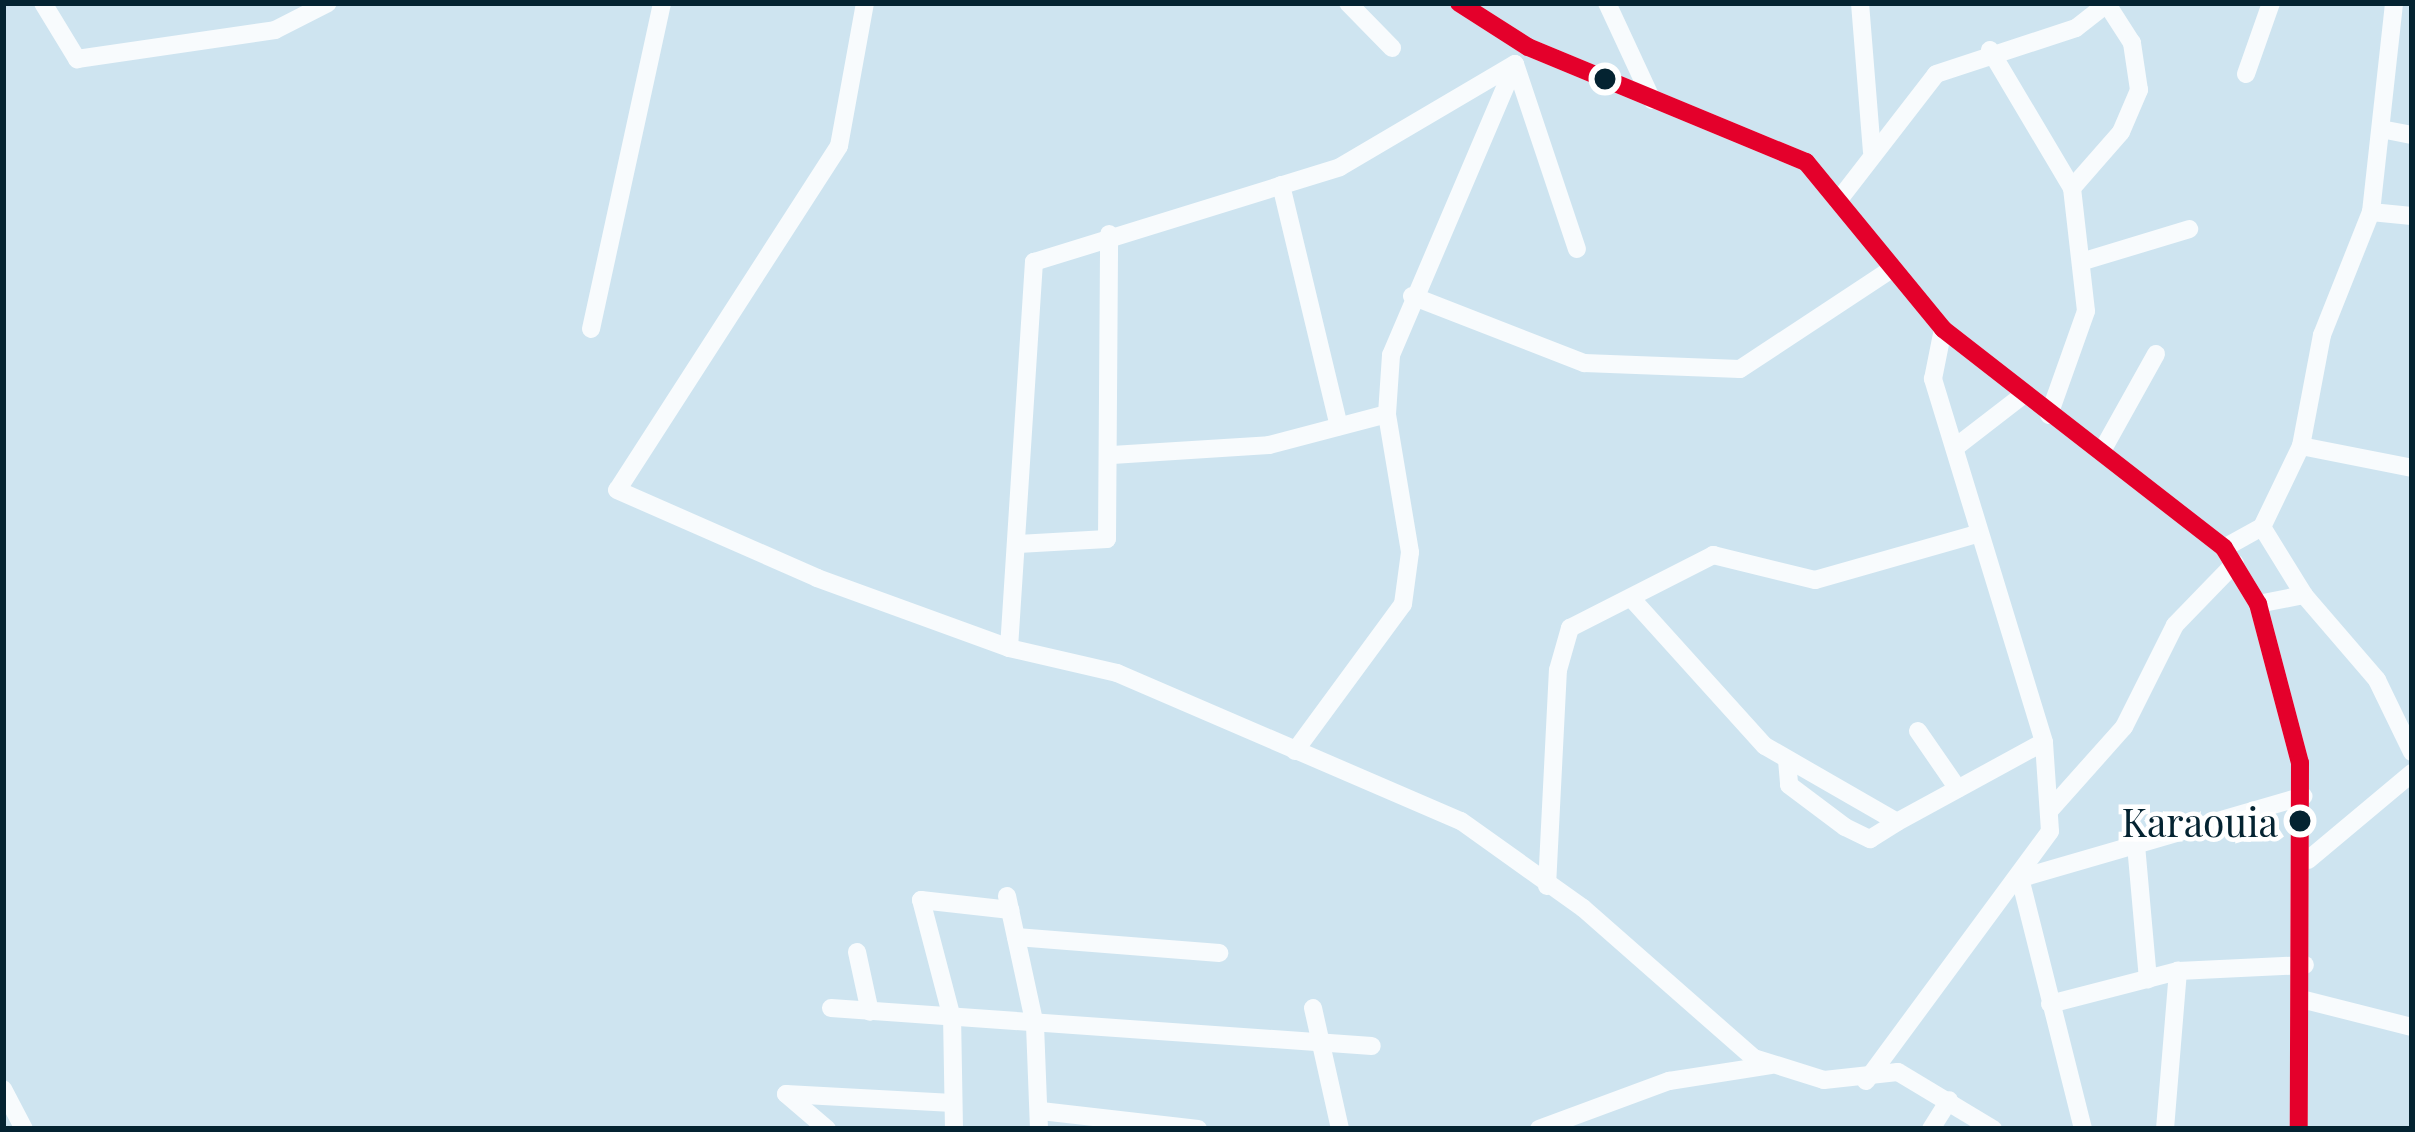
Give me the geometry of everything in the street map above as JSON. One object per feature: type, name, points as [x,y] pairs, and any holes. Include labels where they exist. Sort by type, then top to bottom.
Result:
[{"type":"street","points":[[43,3],[77,59],[275,30],[328,3]]},
{"type":"street","points":[[591,329],[662,3]]},
{"type":"street","points":[[865,3],[839,146],[617,490],[1009,648],[1117,673],[1461,821],[1771,1065]]},
{"type":"street","points":[[1348,3],[1392,48]]},
{"type":"street","points":[[1459,3],[1528,47],[1652,100],[1783,146],[1838,201],[1943,329],[2229,556],[2258,604],[2303,796],[2308,860],[2299,1129]]},
{"type":"street","points":[[1607,3],[1652,100]]},
{"type":"street","points":[[1860,3],[1872,152]]},
{"type":"street","points":[[2246,74],[2271,3]]},
{"type":"street","points":[[2050,810],[2124,727],[2175,625],[2229,556],[2262,526],[2301,446],[2322,335],[2371,212],[2394,3]]},
{"type":"street","points":[[1838,201],[1936,74],[1990,50],[2076,28],[2107,4],[2132,44],[2139,91],[2110,149],[2072,188]]},
{"type":"street","points":[[1295,751],[1403,604],[1410,551],[1387,414],[1412,296],[1515,64],[1528,47]]},
{"type":"street","points":[[1990,50],[2072,188],[2084,261],[2086,310],[2049,415]]},
{"type":"street","points":[[1009,648],[1034,262],[1366,154],[1515,64]]},
{"type":"street","points":[[1515,64],[1577,249]]},
{"type":"street","points":[[2381,129],[2412,135]]},
{"type":"street","points":[[1281,185],[1339,426]]},
{"type":"street","points":[[2371,212],[2412,216]]},
{"type":"street","points":[[2084,261],[2189,229]]},
{"type":"street","points":[[1018,544],[1107,538],[1112,455],[1109,234]]},
{"type":"street","points":[[1412,296],[1584,363],[1740,369],[1893,268]]},
{"type":"street","points":[[1866,1081],[2046,844],[2050,810],[2044,742],[1973,535],[1957,446],[1933,379],[1943,329]]},
{"type":"street","points":[[2102,451],[2156,354]]},
{"type":"street","points":[[1957,446],[2022,396]]},
{"type":"street","points":[[1112,455],[1269,445],[1387,414]]},
{"type":"street","points":[[2301,446],[2412,468]]},
{"type":"street","points":[[2262,526],[2304,596],[2377,680],[2412,752]]},
{"type":"street","points":[[1547,886],[1562,639],[1712,555],[1815,580],[1973,535]]},
{"type":"street","points":[[2258,604],[2304,596]]},
{"type":"street","points":[[1632,599],[1739,723],[1787,760],[1897,822]]},
{"type":"street","points":[[1918,730],[1958,789]]},
{"type":"street","points":[[1787,760],[1789,785],[1845,827],[1870,838],[2044,742]]},
{"type":"street","points":[[2308,860],[2412,773]]},
{"type":"street","points":[[2020,878],[2303,796]]},
{"type":"street","points":[[2136,845],[2148,979]]},
{"type":"street","points":[[2020,878],[2083,1129]]},
{"type":"street","points":[[954,1129],[952,1018],[921,900],[1008,903],[1035,1025],[1040,1120],[1198,1129]]},
{"type":"street","points":[[1016,937],[1219,953]]},
{"type":"street","points":[[857,952],[870,1012]]},
{"type":"street","points":[[2050,1004],[2178,971],[2305,965]]},
{"type":"street","points":[[2165,1129],[2178,971]]},
{"type":"street","points":[[2305,1000],[2411,1023]]},
{"type":"street","points":[[1313,1008],[1340,1129]]},
{"type":"street","points":[[831,1009],[1322,1050],[1372,1046]]},
{"type":"street","points":[[1540,1129],[1669,1081],[1771,1065],[1866,1081],[1898,1072],[1993,1129]]},
{"type":"street","points":[[3,1089],[24,1129]]},
{"type":"street","points":[[827,1129],[786,1094],[953,1103]]},
{"type":"street","points":[[1931,1129],[1948,1100]]},
{"type":"transit line","points":[[1459,3],[1528,47],[1806,162],[1943,329],[2224,548],[2258,604],[2300,763],[2299,1129]]},
{"type":"place","name":"Karaouia","points":[[2300,821]]}]
